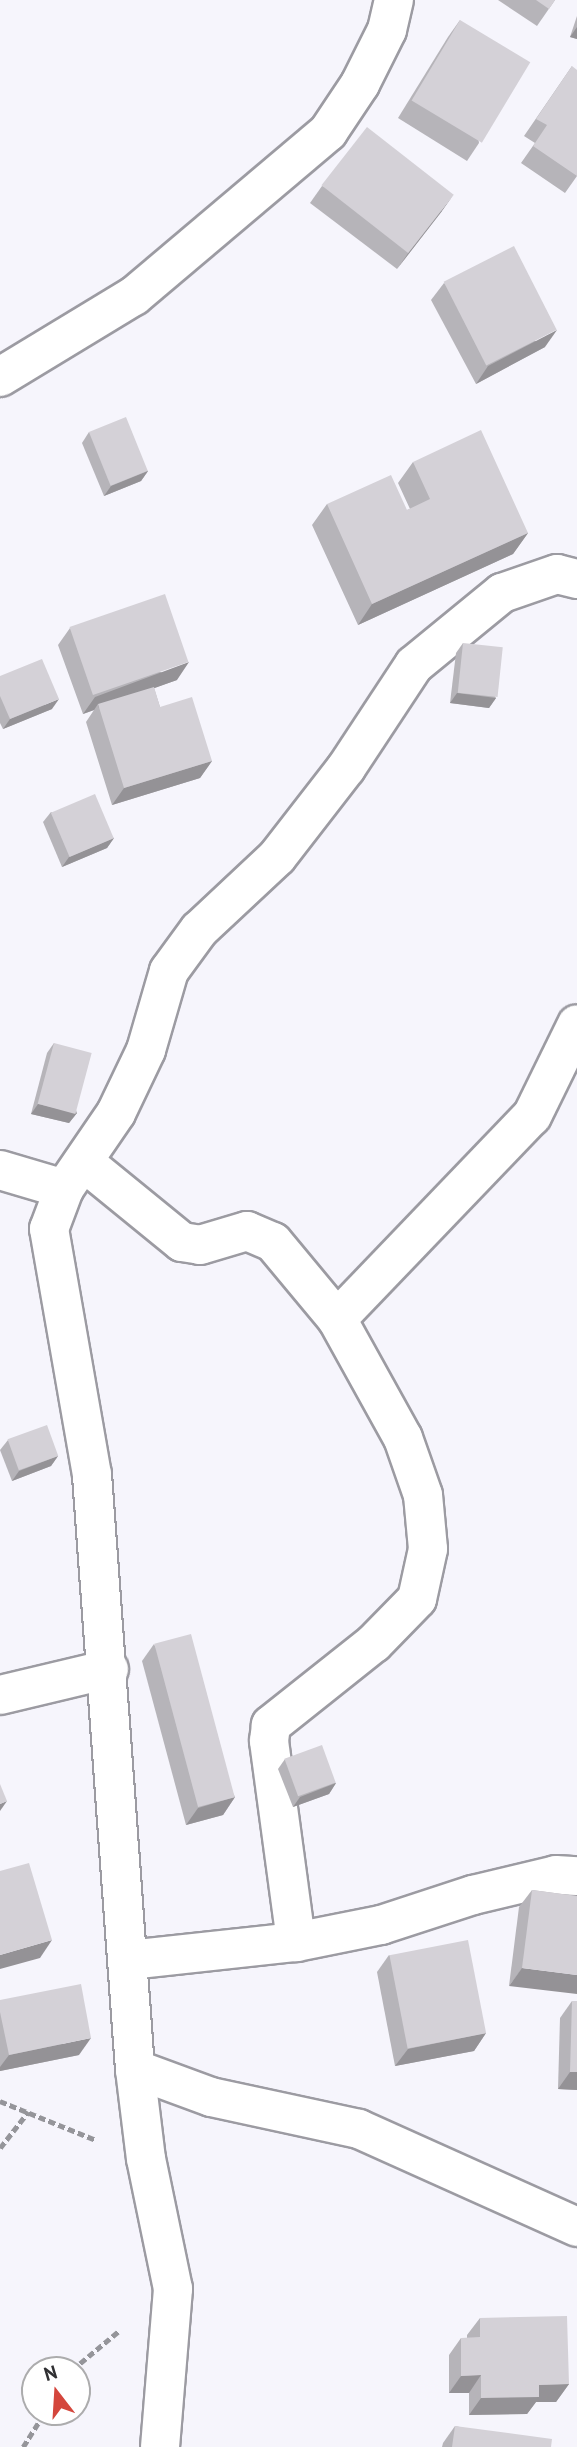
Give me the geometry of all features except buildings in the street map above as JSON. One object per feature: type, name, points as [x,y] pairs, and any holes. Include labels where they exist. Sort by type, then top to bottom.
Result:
[{"type":"street","points":[[0,377],[134,296],[328,132],[360,84],[387,30],[394,0]]},
{"type":"street","points":[[160,2447],[173,2289],[146,2159],[135,2069],[109,1670],[92,1475],[49,1229],[75,1176],[146,1050],[169,971],[199,930],[277,857],[346,768],[414,665],[502,593],[557,574],[577,579]]},
{"type":"street","points":[[337,1319],[532,1116],[577,1024]]},
{"type":"street","points":[[0,1170],[75,1176],[182,1242],[200,1245],[247,1231],[261,1234],[337,1319],[403,1438],[423,1495],[428,1549],[418,1599],[374,1643],[271,1725],[269,1741],[296,1942]]},
{"type":"street","points":[[0,1695],[109,1670]]},
{"type":"street","points":[[129,1961],[296,1942],[382,1925],[485,1892],[556,1875],[577,1876]]},
{"type":"street","points":[[135,2069],[211,2097],[359,2129],[577,2227]]},
{"type":"path","points":[[0,2101],[146,2159]]},
{"type":"path","points":[[0,2148],[28,2112]]},
{"type":"path","points":[[23,2447],[36,2426]]}]
